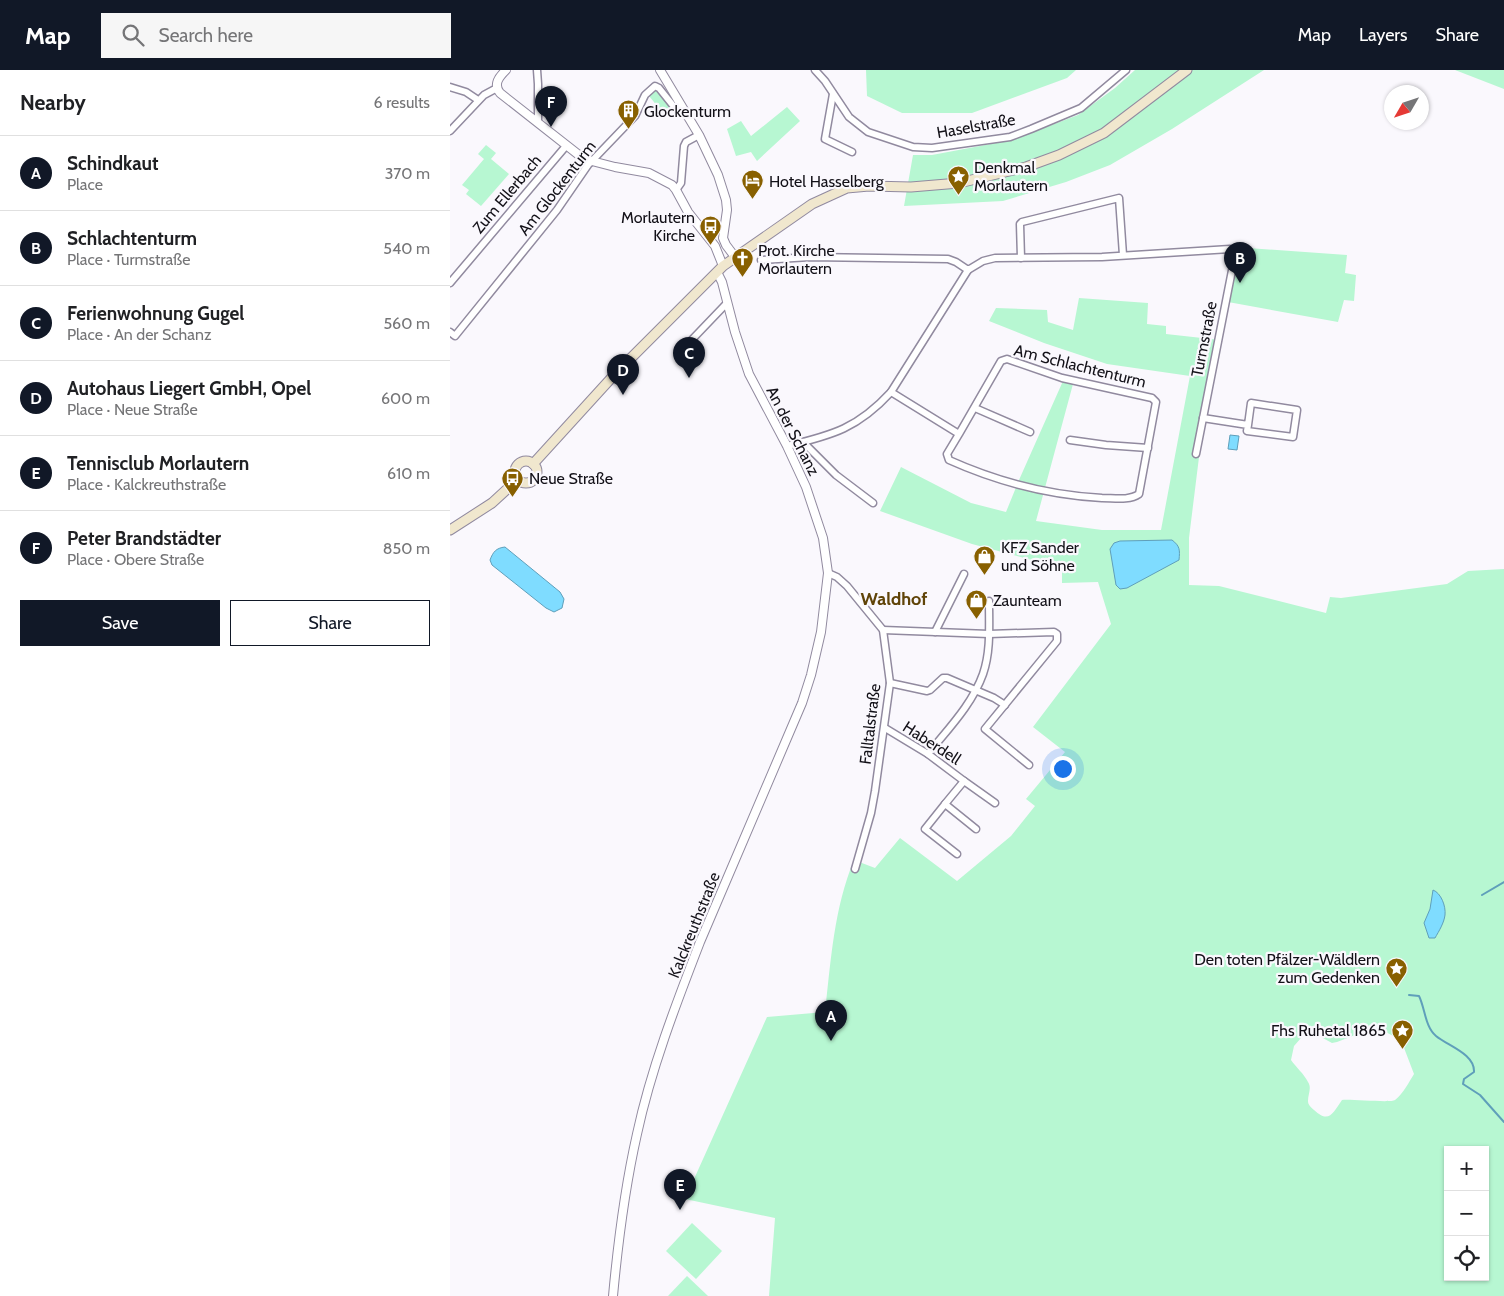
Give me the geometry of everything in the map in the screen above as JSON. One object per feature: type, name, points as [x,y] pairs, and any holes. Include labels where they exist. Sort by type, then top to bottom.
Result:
[{"type":"main road","points":[[534,464],[615,374],[720,269],[812,204],[847,188],[928,186],[959,183],[1026,167],[1059,155],[1104,133],[1187,70]]},
{"type":"main road","points":[[524,461],[534,464],[537,471],[534,481],[527,484],[517,480],[514,473],[518,464],[524,461]]},
{"type":"main road","points":[[450,530],[492,503],[517,480]]},
{"type":"street","points":[[506,70],[498,78],[497,88],[508,100],[576,154],[592,162],[649,173],[665,181],[676,190],[681,183],[684,146],[686,142],[699,135]]},
{"type":"street","points":[[537,70],[538,122]]},
{"type":"street","points":[[660,70],[699,135],[718,175],[726,200],[727,210],[723,235],[724,241],[735,257]]},
{"type":"street","name":"Haselstraße","points":[[815,70],[849,117],[868,132],[913,146],[940,148],[1010,137],[1047,123],[1080,108],[1126,70]]},
{"type":"street","points":[[450,87],[466,92],[478,100]]},
{"type":"street","name":"Am Glockenturm","points":[[453,334],[558,210],[592,162],[635,116],[645,95],[653,87],[659,88],[675,108],[682,108]]},
{"type":"street","points":[[450,131],[478,100],[497,88]]},
{"type":"street","points":[[833,94],[825,139],[852,152]]},
{"type":"street","name":"Zum Ellerbach","points":[[450,283],[566,146]]},
{"type":"street","name":"An der Schanz","points":[[676,190],[688,212],[714,246],[742,357],[806,487],[821,529],[828,573]]},
{"type":"street","points":[[1021,258],[1020,224],[1022,222],[1119,198],[1123,255]]},
{"type":"street","points":[[714,246],[724,241]]},
{"type":"street","name":"Turmstraße","points":[[968,270],[983,261],[995,258],[1123,255],[1237,249],[1196,454]]},
{"type":"street","points":[[761,260],[810,257],[948,259],[968,270],[891,392],[880,404],[856,423],[828,435],[787,446]]},
{"type":"street","points":[[682,350],[727,303]]},
{"type":"street","name":"Am Schlachtenturm","points":[[1007,359],[1062,378],[1152,398],[1156,402],[1139,494],[1133,498],[1091,497],[1037,490],[972,471],[949,460],[948,454],[975,408],[1001,362],[1007,359]]},
{"type":"street","points":[[891,392],[959,434]]},
{"type":"street","points":[[1251,403],[1297,410],[1294,437],[1247,431],[1248,425],[1251,403]]},
{"type":"street","points":[[975,408],[1030,432]]},
{"type":"street","points":[[1203,418],[1248,425]]},
{"type":"street","points":[[1070,440],[1106,446],[1148,448]]},
{"type":"street","points":[[802,442],[836,475],[873,503]]},
{"type":"street","points":[[828,573],[837,577],[847,586],[883,630],[989,634],[1054,632],[1057,634],[1057,641],[985,729],[1029,764]]},
{"type":"street","name":"Kalckreuthstraße","points":[[613,1296],[626,1193],[647,1094],[688,973],[802,703],[821,632],[828,573]]},
{"type":"street","points":[[935,632],[964,574]]},
{"type":"street","points":[[928,754],[968,703],[983,675],[988,650],[989,601]]},
{"type":"street","name":"Falltalstraße","points":[[854,869],[871,813],[885,728],[890,683],[883,630]]},
{"type":"street","points":[[890,683],[927,691],[943,678],[947,678],[994,698],[1005,705]]},
{"type":"street","name":"Haberdell","points":[[885,728],[928,754],[995,803]]},
{"type":"street","name":"Haberdell","points":[[957,854],[925,829],[964,780]]},
{"type":"street","points":[[945,804],[976,829]]},
{"type":"green space","points":[[866,70],[1076,70],[1067,78],[972,113],[902,113],[867,96]]},
{"type":"green space","points":[[1135,70],[1264,70],[1172,129],[1110,165],[1066,182],[1003,201],[904,206],[913,155],[932,155],[1012,140],[1078,115],[1115,88]]},
{"type":"green space","points":[[1455,70],[1504,70],[1504,89]]},
{"type":"green space","points":[[656,90],[672,108],[663,113],[649,96]]},
{"type":"green space","points":[[787,107],[800,121],[757,161],[751,152],[736,156],[727,129],[741,121],[751,136]]},
{"type":"green space","points":[[486,145],[496,153],[491,159],[509,174],[481,206],[466,194],[469,190],[462,185],[484,159],[478,154]]},
{"type":"green space","points":[[1248,248],[1347,255],[1345,273],[1356,275],[1354,301],[1344,300],[1338,322],[1228,302],[1237,252],[1247,251]]},
{"type":"green space","points":[[1079,298],[1148,303],[1147,324],[1166,326],[1166,334],[1220,340],[1200,449],[1189,538],[1189,585],[1219,586],[1326,613],[1330,597],[1341,598],[1447,584],[1468,571],[1504,569],[1504,1296],[769,1296],[775,1218],[685,1199],[767,1017],[825,1012],[838,915],[847,878],[854,860],[875,868],[900,838],[957,881],[1011,836],[1035,806],[1026,799],[1065,752],[1033,727],[1111,624],[1098,582],[1062,583],[1062,568],[972,544],[880,511],[901,467],[971,503],[1006,512],[1063,381],[1073,384],[1036,521],[1102,530],[1161,530],[1190,376],[1107,364],[1044,343],[989,321],[996,308],[1047,310],[1048,322],[1073,330]],"holes":[[[1376,1027],[1401,1040],[1414,1074],[1401,1095],[1395,1100],[1342,1100],[1336,1109],[1327,1116],[1319,1114],[1309,1104],[1309,1084],[1291,1060],[1294,1046],[1308,1030],[1332,1043]]]},
{"type":"green space","points":[[692,1223],[722,1251],[696,1279],[666,1251]]},
{"type":"green space","points":[[687,1276],[708,1296],[668,1296]]},
{"type":"water","points":[[1230,435],[1239,436],[1237,450],[1228,449]]},
{"type":"water","points":[[1172,540],[1179,548],[1179,560],[1127,588],[1120,589],[1116,585],[1110,549],[1114,543],[1120,541]]},
{"type":"water","points":[[505,547],[560,592],[564,599],[562,608],[554,612],[546,608],[492,565],[490,560],[494,553],[497,549]]},
{"type":"water","points":[[1433,890],[1442,900],[1445,915],[1435,938],[1429,938],[1424,923],[1430,909]]},
{"type":"waterway","points":[[1482,895],[1504,882]]},
{"type":"waterway","points":[[1409,995],[1419,996],[1427,1023],[1432,1032],[1441,1040],[1466,1055],[1470,1060],[1474,1072],[1464,1079],[1463,1084],[1480,1095],[1504,1122]]},
{"type":"place","name":"Peter Brandstädter","points":[[551,127]]},
{"type":"place","name":"Glockenturm","points":[[628,130]]},
{"type":"place","name":"Denkmal Morlautern","points":[[958,195]]},
{"type":"place","name":"Hotel Hasselberg","points":[[753,200]]},
{"type":"place","name":"Morlautern Kirche","points":[[711,245]]},
{"type":"place","name":"Prot. Kirche Morlautern","points":[[742,278]]},
{"type":"place","name":"Schlachtenturm","points":[[1240,283]]},
{"type":"place","name":"Ferienwohnung Gugel","points":[[689,378]]},
{"type":"place","name":"Autohaus Liegert GmbH, Opel","points":[[623,395]]},
{"type":"place","name":"Neue Straße","points":[[513,497]]},
{"type":"place","name":"KFZ Sander und Söhne","points":[[985,575]]},
{"type":"place","name":"Zaunteam","points":[[977,619]]},
{"type":"place","name":"Den toten Pfälzer-Wäldlern zum Gedenken","points":[[1396,987]]},
{"type":"place","name":"Schindkaut","points":[[831,1041]]},
{"type":"place","name":"Fhs Ruhetal 1865","points":[[1402,1049]]},
{"type":"place","name":"Tennisclub Morlautern","points":[[680,1210]]},
{"type":"district","name":"Waldhof","points":[[894,599]]}]
